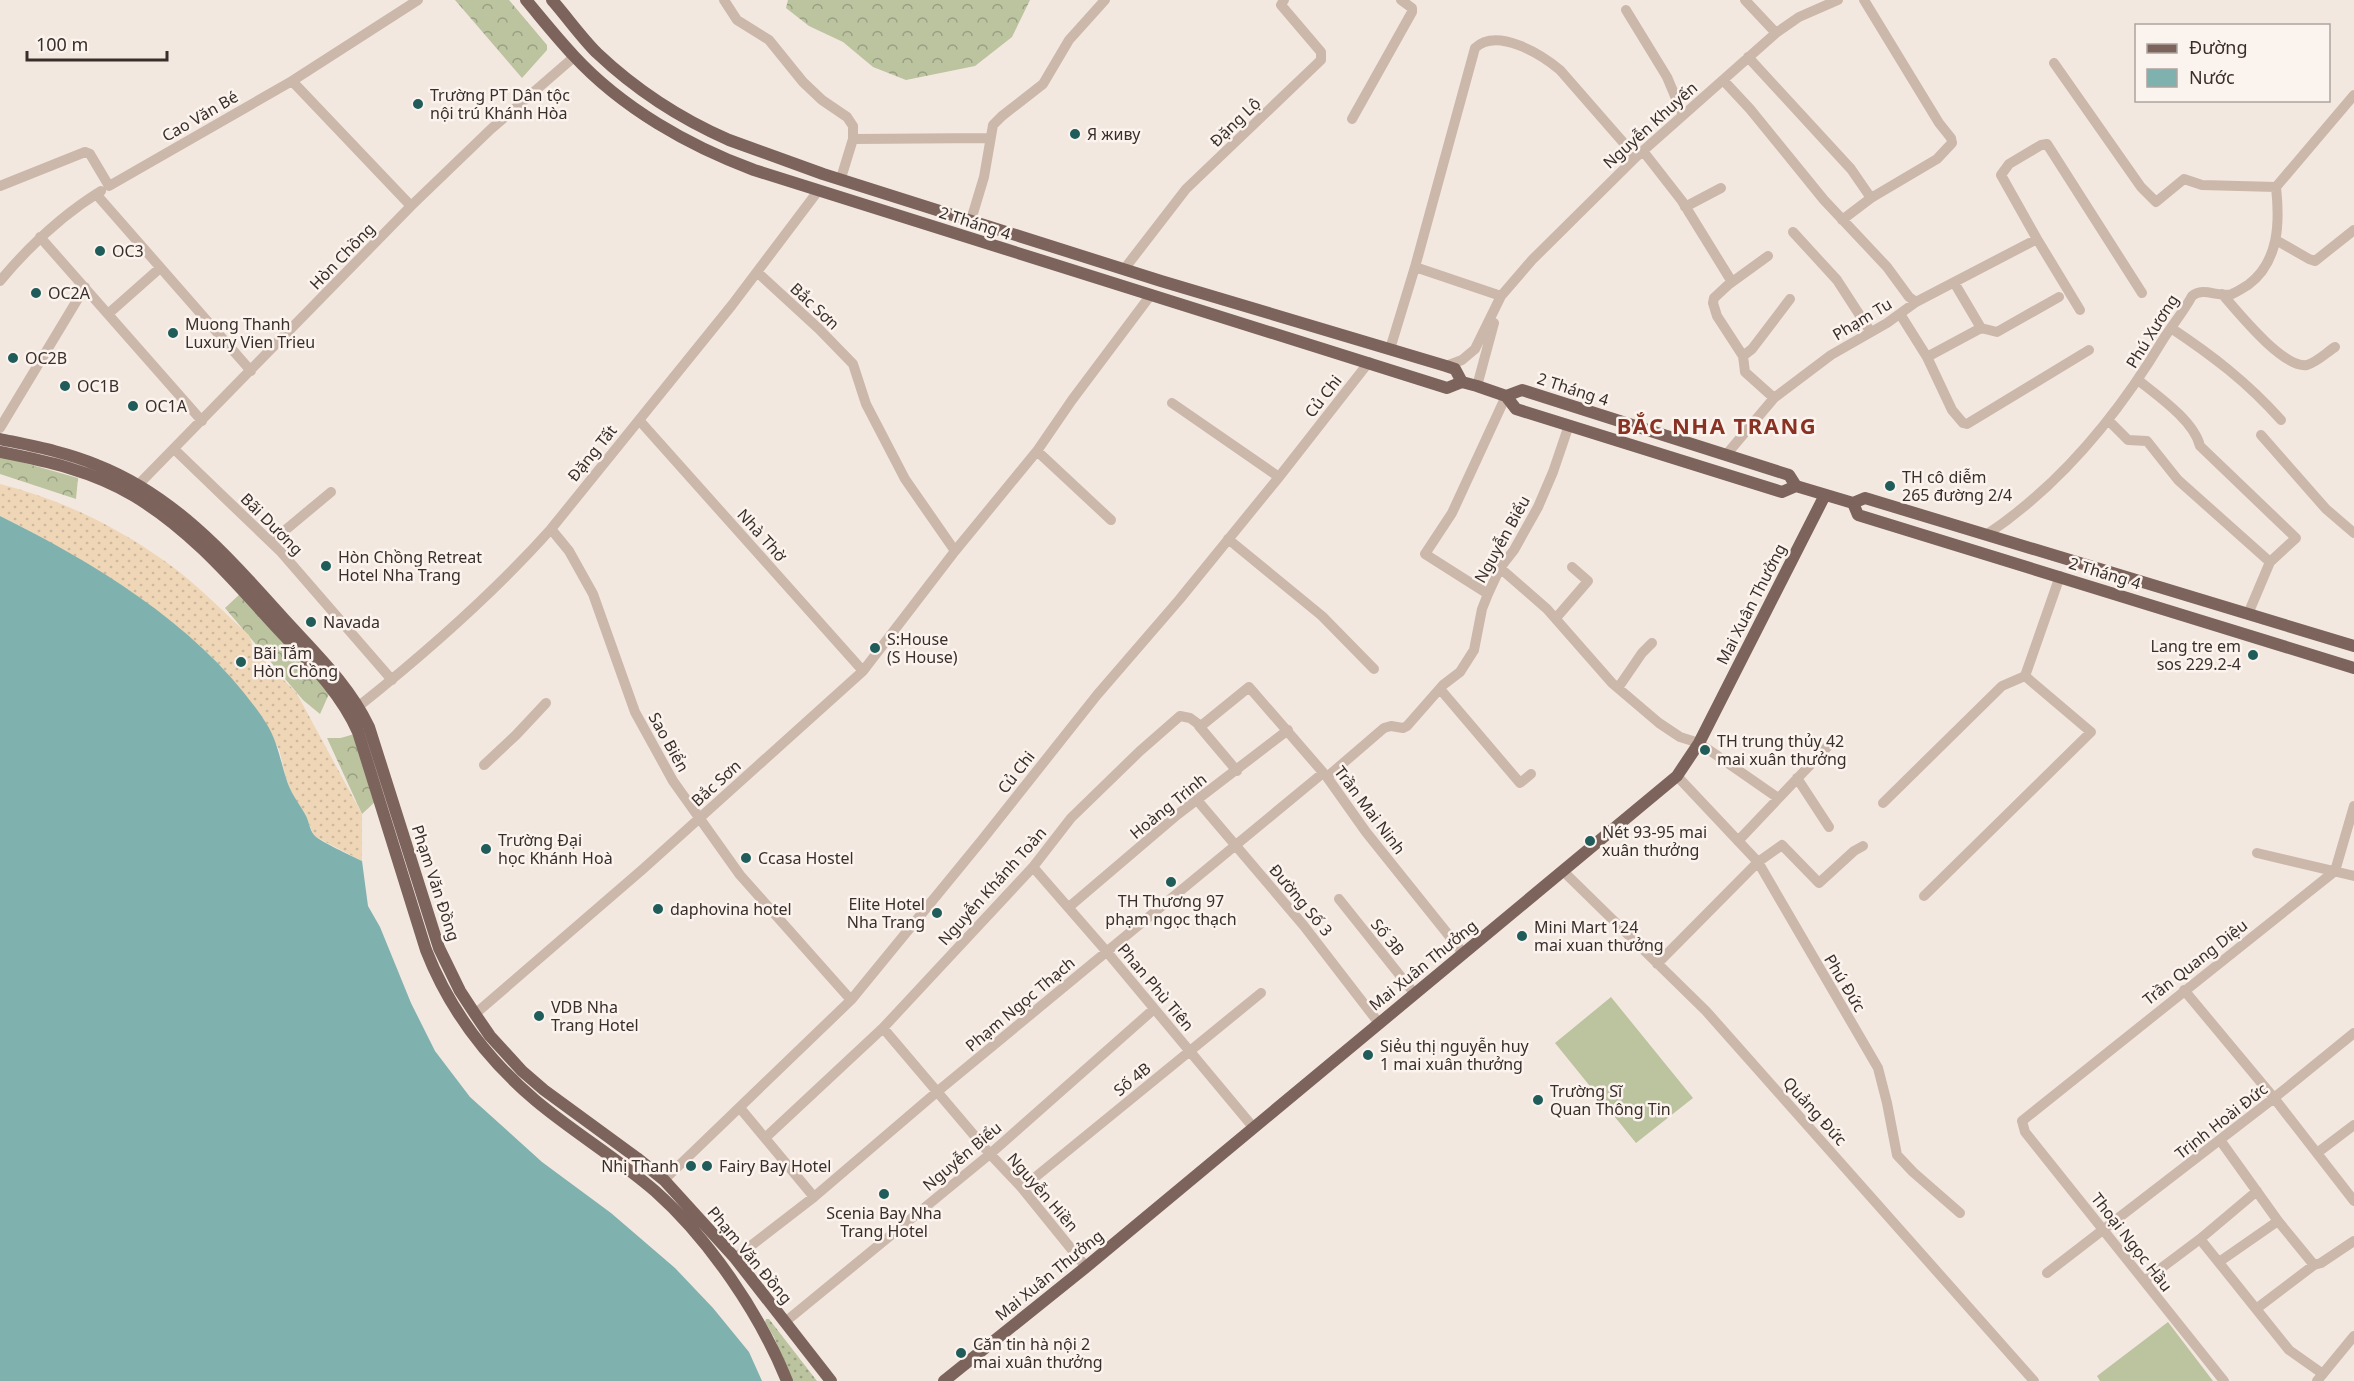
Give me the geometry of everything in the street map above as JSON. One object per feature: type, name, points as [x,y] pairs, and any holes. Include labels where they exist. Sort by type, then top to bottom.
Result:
[{"type":"main road","name":"2 Tháng 4","points":[[526,0],[574,57],[600,81],[660,125],[723,159],[818,191],[1447,388],[1462,382],[1477,386],[1506,396],[1516,409],[1782,492],[1796,486]]},
{"type":"main road","name":"2 Tháng 4","points":[[552,0],[596,52],[638,88],[714,134],[754,151],[1161,281],[1446,366],[1455,369],[1462,382]]},
{"type":"main road","points":[[574,57],[596,52]]},
{"type":"main road","points":[[818,191],[823,174]]},
{"type":"main road","points":[[1150,296],[1161,281]]},
{"type":"main road","name":"2 Tháng 4","points":[[1506,396],[1522,390],[1789,475],[1796,486],[1825,495],[1853,503],[1865,498],[2354,646]]},
{"type":"main road","name":"Phạm Văn Đồng","points":[[0,439],[62,453],[97,465],[136,490],[181,513],[217,545],[329,668],[354,709],[369,727],[439,948],[460,991],[490,1036],[522,1071],[544,1090],[664,1180],[735,1258],[831,1381]]},
{"type":"main road","name":"Phạm Văn Đồng","points":[[0,452],[69,468],[136,490]]},
{"type":"main road","name":"Mai Xuân Thưởng","points":[[944,1381],[1086,1267],[1378,1022],[1564,872],[1677,776],[1699,743],[1825,495]]},
{"type":"main road","name":"2 Tháng 4","points":[[1853,503],[1858,515],[2354,668]]},
{"type":"main road","name":"Phạm Văn Đồng","points":[[354,709],[426,950],[435,974],[465,1023],[497,1064],[536,1100],[654,1191],[700,1240],[723,1269],[761,1329],[787,1381]]},
{"type":"main road","points":[[465,1023],[475,1014]]},
{"type":"main road","points":[[654,1191],[664,1180]]},
{"type":"street","name":"Cao Văn Bé","points":[[0,280],[22,253],[78,204],[292,81],[418,0]]},
{"type":"street","points":[[724,0],[737,20],[769,40],[803,82],[822,100],[847,117],[853,126],[853,139],[841,178]]},
{"type":"street","points":[[971,220],[984,177],[993,125],[1044,84],[1068,40],[1105,0]]},
{"type":"street","name":"Đặng Lộ","points":[[1125,268],[1186,189],[1321,60],[1321,52],[1281,5],[1284,0]]},
{"type":"street","points":[[1352,119],[1412,12],[1412,8],[1401,0]]},
{"type":"street","points":[[1745,0],[1776,33]]},
{"type":"street","name":"Nguyễn Khuyến","points":[[1446,366],[1462,360],[1475,349],[1501,296],[1532,260],[1640,154],[1776,33],[1798,17],[1838,0]]},
{"type":"street","points":[[1842,220],[1871,198],[1937,159],[1952,143],[1864,0]]},
{"type":"street","points":[[1626,10],[1667,76],[1683,115]]},
{"type":"street","points":[[1390,349],[1416,267],[1475,48],[1481,43],[1495,39],[1536,52],[1560,70],[1640,154],[1685,207],[1732,282]]},
{"type":"street","name":"Hòn Chồng","points":[[136,490],[411,206],[490,129],[574,57]]},
{"type":"street","points":[[1748,57],[1851,169],[1871,198]]},
{"type":"street","points":[[2054,63],[2141,187],[2156,202],[2184,179],[2202,185],[2277,187],[2354,95]]},
{"type":"street","points":[[1723,80],[1750,109],[1797,169],[1887,267],[1909,297],[1916,302]]},
{"type":"street","points":[[292,81],[411,206]]},
{"type":"street","points":[[853,139],[990,138]]},
{"type":"street","points":[[2080,310],[2001,175],[2009,164],[2042,145],[2047,144],[2142,292]]},
{"type":"street","points":[[0,186],[85,152],[90,154],[109,186]]},
{"type":"street","name":"Phú Xương","points":[[1986,535],[2017,514],[2040,493],[2108,420],[2138,380],[2192,296],[2197,292],[2232,294],[2262,272],[2276,240],[2277,187]]},
{"type":"street","points":[[1685,207],[1721,188]]},
{"type":"street","name":"Đặng Tất","points":[[354,709],[392,680],[489,595],[550,529],[757,272],[818,191]]},
{"type":"street","points":[[96,194],[250,371]]},
{"type":"street","points":[[2276,240],[2308,260],[2315,261],[2354,230]]},
{"type":"street","points":[[1793,232],[1837,280],[1870,331]]},
{"type":"street","points":[[40,237],[202,421]]},
{"type":"street","name":"Phạm Tu","points":[[1726,455],[1774,398],[1832,355],[1916,302],[1955,284],[2037,239]]},
{"type":"street","points":[[1768,255],[1714,297],[1713,303],[1717,316],[1743,356],[1745,372],[1774,398]]},
{"type":"street","points":[[1416,267],[1501,296]]},
{"type":"street","points":[[108,314],[160,268]]},
{"type":"street","name":"Bắc Sơn","points":[[757,272],[853,364],[866,404],[905,479],[955,551]]},
{"type":"street","points":[[1955,284],[1981,328]]},
{"type":"street","points":[[0,428],[85,287]]},
{"type":"street","points":[[2222,294],[2254,330],[2291,361],[2300,365],[2308,364],[2335,347]]},
{"type":"street","name":"Bắc Sơn","points":[[475,1014],[700,817],[862,671],[955,551],[1037,451],[1150,296]]},
{"type":"street","name":"Nguyễn Khuyến","points":[[1477,386],[1501,296]]},
{"type":"street","points":[[1927,357],[1981,328],[1997,332],[2059,297]]},
{"type":"street","points":[[1743,356],[1752,349],[1790,299]]},
{"type":"street","points":[[1900,314],[1927,357],[1952,410],[1959,421],[1967,424],[2089,350]]},
{"type":"street","points":[[2171,328],[2219,360],[2262,398],[2281,420]]},
{"type":"street","name":"Củ Chi","points":[[664,1180],[851,1000],[1097,695],[1279,477],[1369,362]]},
{"type":"street","points":[[2138,380],[2163,399],[2197,434],[2200,446],[2296,538],[2270,562],[2248,614]]},
{"type":"street","points":[[1488,594],[1425,554],[1452,513],[1506,396]]},
{"type":"street","points":[[1172,403],[1279,477]]},
{"type":"street","name":"Nhà Thờ","points":[[639,420],[862,671]]},
{"type":"street","points":[[2108,420],[2128,440],[2147,441],[2178,480],[2270,562]]},
{"type":"street","name":"Nguyễn Biểu","points":[[1325,775],[1384,728],[1407,726],[1440,688],[1460,672],[1474,650],[1482,609],[1488,594],[1500,568],[1514,550],[1538,507],[1553,472],[1569,424]]},
{"type":"street","points":[[2261,435],[2326,509],[2354,533]]},
{"type":"street","name":"Bãi Dương","points":[[174,449],[271,542],[392,680]]},
{"type":"street","points":[[1037,451],[1111,519]]},
{"type":"street","points":[[271,542],[331,492]]},
{"type":"street","name":"Sao Biển","points":[[550,529],[569,551],[593,594],[635,712],[673,781],[740,875],[851,1000]]},
{"type":"street","points":[[1228,539],[1322,616],[1374,669]]},
{"type":"street","points":[[1556,618],[1588,581],[1572,567]]},
{"type":"street","points":[[1500,568],[1556,618],[1618,688],[1680,737],[1699,743],[1778,798]]},
{"type":"street","points":[[1883,803],[2002,686],[2025,676],[2060,576]]},
{"type":"street","points":[[1618,688],[1642,653],[1652,643]]},
{"type":"street","points":[[1924,896],[2091,732],[2025,676]]},
{"type":"street","name":"Trần Mai Ninh","points":[[1200,726],[1250,687],[1325,775],[1366,832],[1463,953]]},
{"type":"street","points":[[1440,688],[1520,783],[1531,774]]},
{"type":"street","points":[[484,765],[546,703]]},
{"type":"street","name":"Nguyễn Khánh Toàn","points":[[765,1138],[883,1028],[1033,867],[1077,812],[1173,720],[1185,716],[1200,726]]},
{"type":"street","points":[[1200,726],[1237,771]]},
{"type":"street","name":"Hoàng Trinh","points":[[1069,907],[1197,800],[1288,730]]},
{"type":"street","points":[[1738,841],[1829,745]]},
{"type":"street","name":"Phạm Ngọc Thạch","points":[[735,1258],[814,1197],[1107,951],[1325,775]]},
{"type":"street","name":"Phú Đức","points":[[1677,776],[1758,862],[1878,1068],[1897,1155],[1960,1213]]},
{"type":"street","points":[[1797,778],[1829,827]]},
{"type":"street","name":"Đường Số 3","points":[[1197,800],[1304,926],[1378,1022]]},
{"type":"street","points":[[2335,871],[2354,806]]},
{"type":"street","points":[[1657,963],[1758,862],[1782,845],[1819,883],[1854,851],[1863,846]]},
{"type":"street","points":[[2257,853],[2354,876]]},
{"type":"street","name":"Phan Phù Tiên","points":[[1033,867],[1107,951],[1253,1127]]},
{"type":"street","name":"Trần Quang Diệu","points":[[2023,1120],[2335,871]]},
{"type":"street","name":"Quảng Đức","points":[[1564,872],[1706,1011],[2034,1381]]},
{"type":"street","name":"Số 3B","points":[[1339,899],[1414,993]]},
{"type":"street","points":[[2184,990],[2274,1098],[2354,1202]]},
{"type":"street","name":"Số 4B","points":[[1023,1188],[1261,993]]},
{"type":"street","name":"Nguyễn Biểu","points":[[785,1322],[990,1154],[1154,1009]]},
{"type":"street","name":"Nguyễn Hiền","points":[[883,1028],[990,1154],[1023,1188],[1086,1267]]},
{"type":"street","name":"Trịnh Hoài Đức","points":[[2047,1273],[2274,1098],[2354,1033]]},
{"type":"street","points":[[740,1108],[814,1197]]},
{"type":"street","name":"Thoại Ngọc Hầu","points":[[2023,1120],[2025,1132],[2224,1381]]},
{"type":"street","points":[[2317,1153],[2354,1125]]},
{"type":"street","points":[[2220,1140],[2278,1221],[2314,1265]]},
{"type":"street","points":[[2144,1281],[2200,1239],[2257,1191]]},
{"type":"street","points":[[2219,1262],[2278,1221]]},
{"type":"street","points":[[2200,1239],[2289,1350],[2320,1378],[2354,1336]]},
{"type":"street","points":[[2256,1309],[2314,1265],[2321,1263],[2354,1241]]},
{"type":"green space","points":[[455,0],[509,0],[547,45],[547,50],[522,78]]},
{"type":"green space","points":[[788,0],[1030,0],[1012,37],[975,66],[906,80],[873,67],[843,42],[809,26],[786,8]]},
{"type":"green space","points":[[0,456],[78,478],[76,499],[0,474]]},
{"type":"green space","points":[[241,593],[289,645],[329,694],[320,714],[303,700],[225,608]]},
{"type":"green space","points":[[354,734],[376,801],[362,814],[327,738],[341,738]]},
{"type":"green space","points":[[1611,997],[1693,1098],[1636,1143],[1555,1043]]},
{"type":"green space","points":[[769,1319],[817,1381],[791,1381],[774,1337],[765,1322]]},
{"type":"green space","points":[[2168,1322],[2213,1381],[2100,1381],[2097,1376]]},
{"type":"sand","name":"Bãi Tắm Hòn Chồng","points":[[0,484],[44,497],[87,515],[147,549],[187,578],[249,635],[255,652],[296,692],[362,814],[362,861],[314,836],[305,814],[294,799],[279,749],[227,673],[201,647],[123,587],[34,533],[0,516]]},
{"type":"water","points":[[0,516],[74,556],[147,603],[213,658],[241,689],[270,729],[290,788],[314,835],[362,861],[368,906],[380,927],[411,1003],[435,1051],[470,1097],[542,1162],[611,1213],[675,1268],[713,1308],[749,1352],[762,1381],[0,1381]]},
{"type":"place","name":"Trường PT Dân tộc nội trú Khánh Hòa","points":[[418,104]]},
{"type":"place","name":"Я живу","points":[[1075,134]]},
{"type":"place","name":"OC3","points":[[100,251]]},
{"type":"place","name":"OC2A","points":[[36,293]]},
{"type":"place","name":"Muong Thanh Luxury Vien Trieu","points":[[173,333]]},
{"type":"place","name":"OC2B","points":[[13,358]]},
{"type":"place","name":"OC1B","points":[[65,386]]},
{"type":"place","name":"OC1A","points":[[133,406]]},
{"type":"place","name":"TH cô diễm 265 đường 2/4","points":[[1890,486]]},
{"type":"place","name":"Hòn Chồng Retreat Hotel Nha Trang","points":[[326,566]]},
{"type":"place","name":"Navada","points":[[311,622]]},
{"type":"place","name":"S:House (S House)","points":[[875,648]]},
{"type":"place","name":"Lang tre em sos 229.2-4","points":[[2253,655]]},
{"type":"place","name":"Bãi Tắm Hòn Chồng","points":[[241,662]]},
{"type":"place","name":"TH trung thủy 42 mai xuân thưởng","points":[[1705,750]]},
{"type":"place","name":"Nét 93-95 mai xuân thưởng","points":[[1590,841]]},
{"type":"place","name":"Trường Đại học Khánh Hoà","points":[[486,849]]},
{"type":"place","name":"Ccasa Hostel","points":[[746,858]]},
{"type":"place","name":"TH Thương 97 phạm ngọc thạch","points":[[1171,882]]},
{"type":"place","name":"daphovina hotel","points":[[658,909]]},
{"type":"place","name":"Elite Hotel Nha Trang","points":[[937,913]]},
{"type":"place","name":"Mini Mart 124 mai xuan thưởng","points":[[1522,936]]},
{"type":"place","name":"VDB Nha Trang Hotel","points":[[539,1016]]},
{"type":"place","name":"Siẻu thị nguyễn huy 1 mai xuân thưởng","points":[[1368,1055]]},
{"type":"place","name":"Trường Sĩ Quan Thông Tin","points":[[1538,1100]]},
{"type":"place","name":"Nhị Thanh","points":[[691,1166]]},
{"type":"place","name":"Fairy Bay Hotel","points":[[707,1166]]},
{"type":"place","name":"Scenia Bay Nha Trang Hotel","points":[[884,1194]]},
{"type":"place","name":"Căn tin hà nội 2 mai xuân thưởng","points":[[961,1353]]},
{"type":"district","name":"BẮC NHA TRANG","points":[[1717,425]]}]
